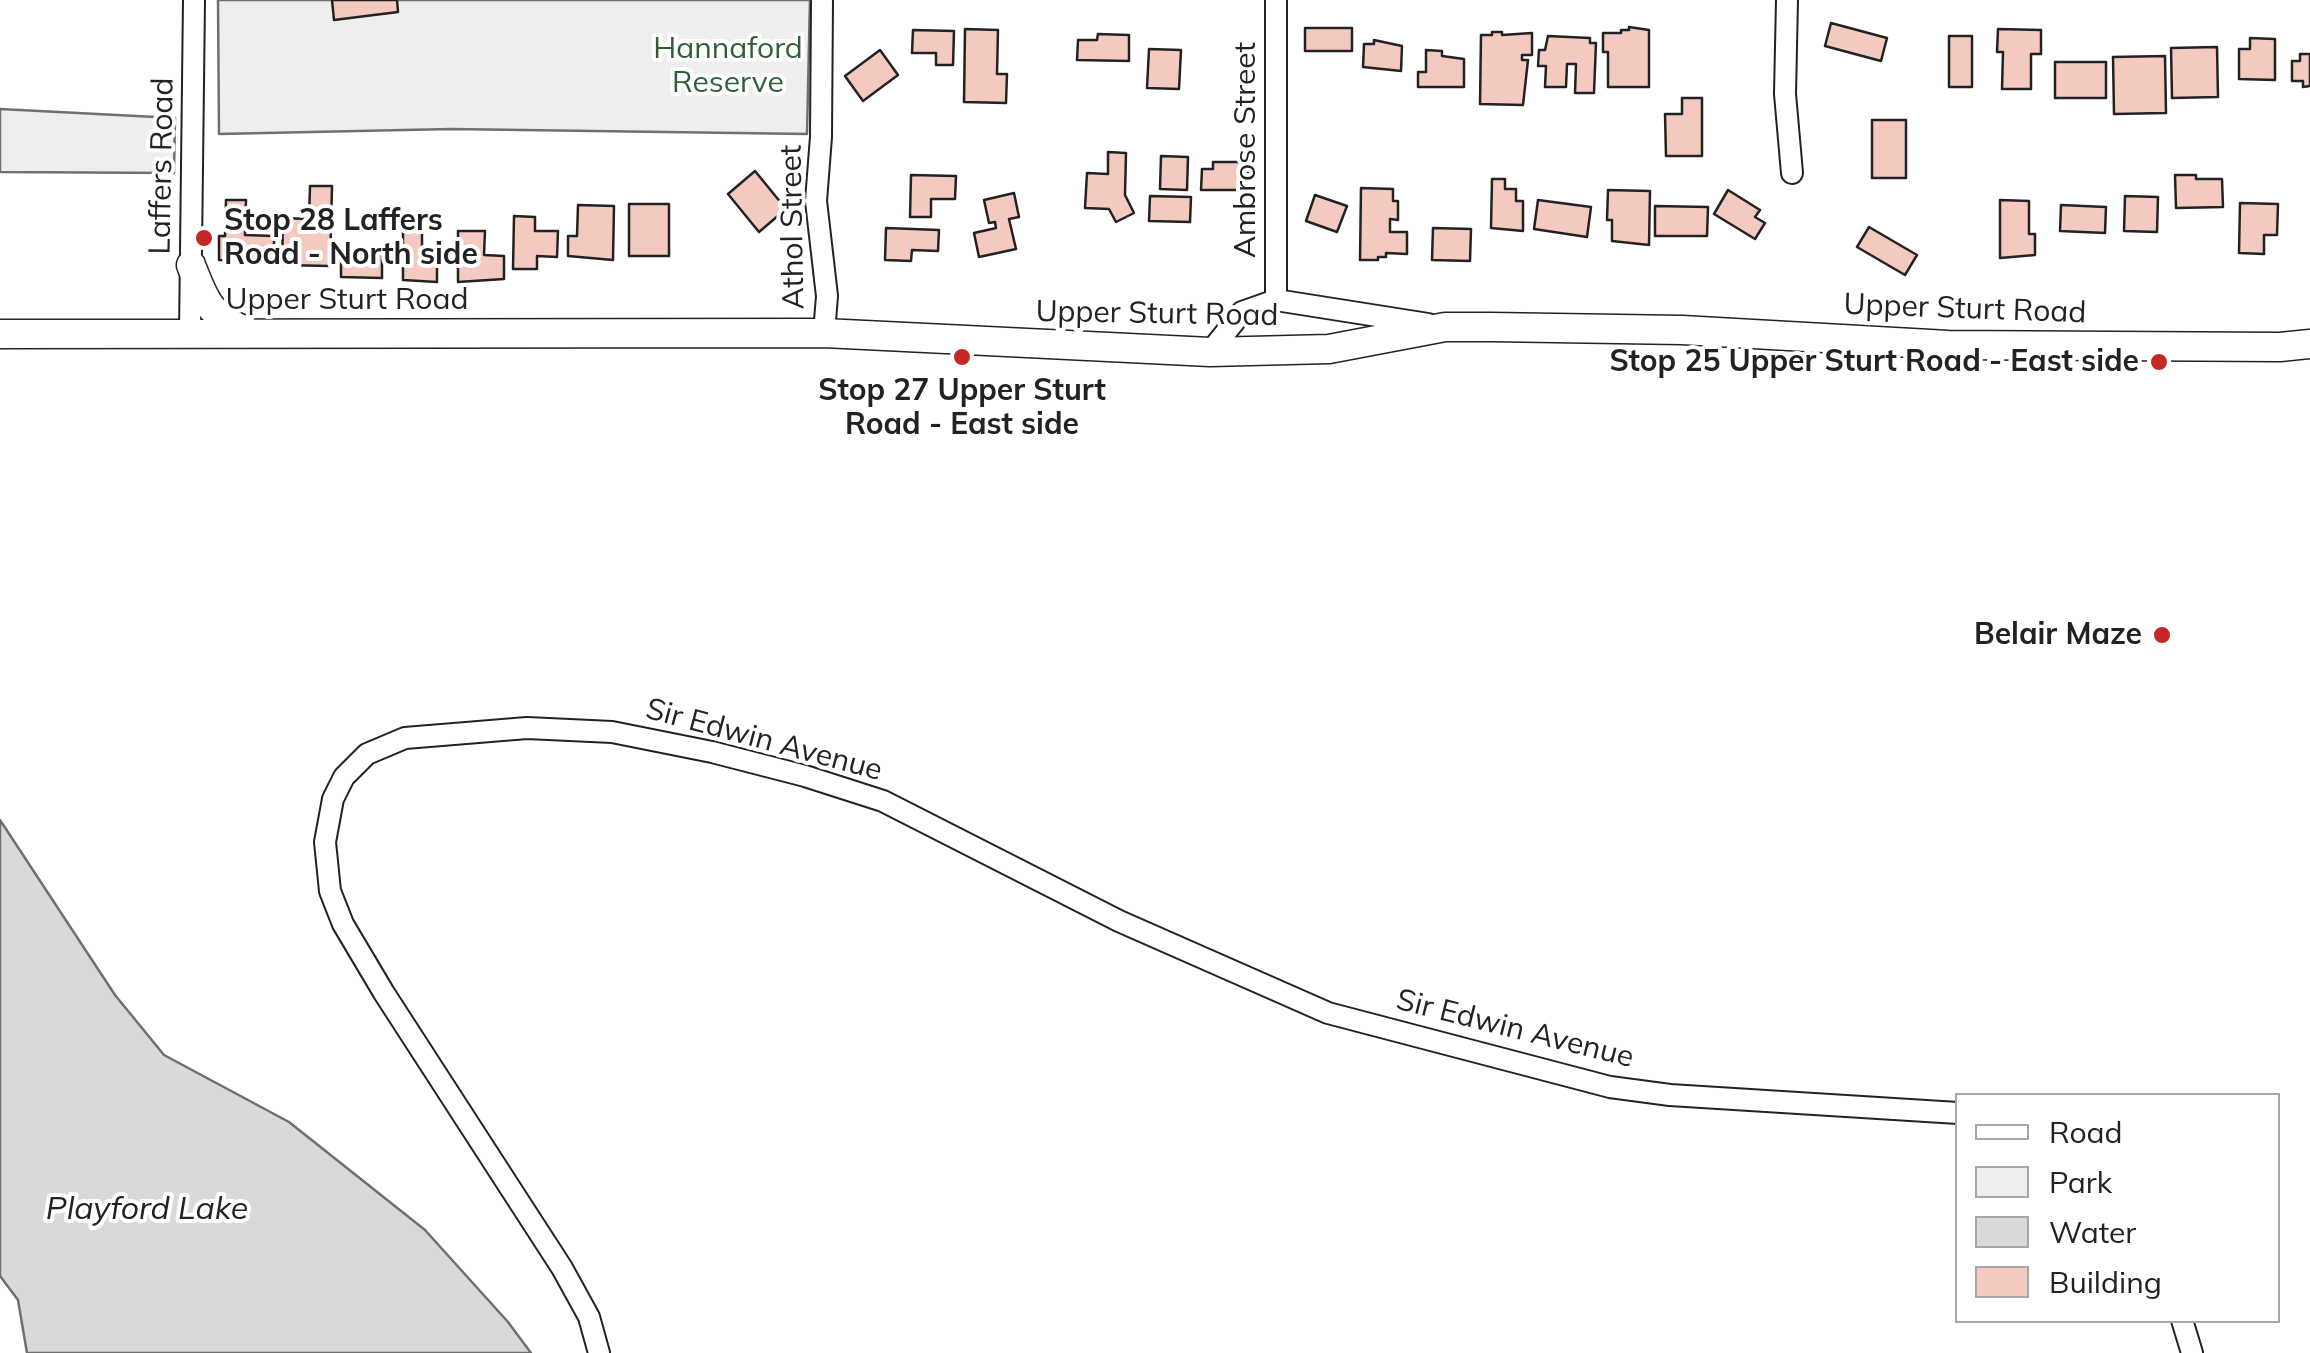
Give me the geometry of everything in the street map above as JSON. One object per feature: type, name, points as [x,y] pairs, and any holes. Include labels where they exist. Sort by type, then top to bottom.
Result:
[{"type":"main road","points":[[190,265],[206,303],[226,323],[252,333]]},
{"type":"main road","name":"Upper Sturt Road","points":[[0,334],[824,334],[1210,352],[1329,349],[1445,327],[1682,330],[1948,345],[2310,344]]},
{"type":"street","name":"Laffers Road","points":[[190,333],[194,0]]},
{"type":"street","name":"Athol Street","points":[[822,0],[821,138],[816,201],[827,296],[824,334]]},
{"type":"street","name":"Ambrose Street","points":[[1276,0],[1276,300]]},
{"type":"street","points":[[1786,0],[1784,94],[1792,173]]},
{"type":"street","name":"Ambrose Street","points":[[1210,352],[1242,312],[1276,300],[1445,327]]},
{"type":"street","name":"Sir Edwin Avenue","points":[[599,1353],[588,1316],[562,1268],[384,993],[342,924],[330,891],[324,842],[333,799],[344,778],[367,754],[405,738],[544,728],[612,732],[712,752],[883,801],[1118,921],[1328,1013],[1610,1087],[1955,1114]]},
{"type":"street","points":[[2183,1323],[2192,1353]]},
{"type":"green space","name":"Hannaford Reserve","points":[[218,0],[810,0],[807,134],[451,129],[219,134]]},
{"type":"green space","points":[[0,109],[175,118],[174,173],[0,172]]},
{"type":"water","name":"Playford Lake","points":[[0,820],[115,995],[164,1055],[289,1122],[425,1230],[531,1353],[27,1353],[18,1300],[0,1276]]},
{"type":"building","points":[[332,0],[397,0],[398,12],[334,20]]},
{"type":"building","points":[[1831,23],[1887,38],[1881,61],[1825,46]]},
{"type":"building","points":[[1629,27],[1649,30],[1649,87],[1608,87],[1608,52],[1603,52],[1603,33],[1621,33]]},
{"type":"building","points":[[1305,28],[1352,28],[1352,51],[1305,51]]},
{"type":"building","points":[[965,29],[998,30],[997,74],[1007,74],[1006,103],[964,102]]},
{"type":"building","points":[[1998,29],[2041,30],[2041,54],[2031,54],[2031,89],[2002,89],[2003,52],[1997,52]]},
{"type":"building","points":[[913,30],[954,31],[953,65],[936,65],[936,53],[912,53]]},
{"type":"building","points":[[1532,33],[1532,55],[1522,55],[1522,60],[1528,60],[1523,105],[1480,104],[1481,35]]},
{"type":"building","points":[[1098,34],[1129,35],[1129,61],[1077,60],[1078,40],[1097,40]]},
{"type":"building","points":[[1548,36],[1590,38],[1590,43],[1596,43],[1594,93],[1575,93],[1576,64],[1567,64],[1566,87],[1545,87],[1546,66],[1538,66],[1539,50],[1545,50]]},
{"type":"building","points":[[1949,36],[1972,36],[1972,87],[1949,87]]},
{"type":"building","points":[[2250,38],[2275,39],[2275,80],[2239,79],[2239,49],[2250,49]]},
{"type":"building","points":[[1374,40],[1402,46],[1401,71],[1363,67],[1364,44],[1374,44]]},
{"type":"building","points":[[2217,47],[2218,97],[2172,98],[2171,48]]},
{"type":"building","points":[[1149,49],[1181,50],[1179,89],[1147,88]]},
{"type":"building","points":[[880,50],[898,75],[863,101],[845,76]]},
{"type":"building","points":[[1426,50],[1464,59],[1464,87],[1418,87],[1418,72],[1426,72]]},
{"type":"building","points":[[2300,54],[2310,54],[2310,86],[2292,81],[2292,61],[2300,61]]},
{"type":"building","points":[[2165,56],[2166,113],[2114,114],[2113,57]]},
{"type":"building","points":[[2055,62],[2106,62],[2106,98],[2055,98]]},
{"type":"building","points":[[1682,98],[1702,98],[1702,156],[1666,156],[1665,114],[1682,114]]},
{"type":"building","points":[[1872,120],[1906,120],[1906,178],[1872,178]]},
{"type":"building","points":[[1108,152],[1126,153],[1125,195],[1134,213],[1116,222],[1109,209],[1085,208],[1087,173],[1108,174]]},
{"type":"building","points":[[1161,156],[1188,157],[1187,190],[1160,189]]},
{"type":"building","points":[[1213,162],[1248,162],[1248,190],[1201,190],[1202,169],[1213,169]]},
{"type":"building","points":[[755,171],[786,209],[759,232],[728,194]]},
{"type":"building","points":[[911,175],[956,176],[955,199],[931,199],[931,217],[910,217]]},
{"type":"building","points":[[2175,175],[2222,179],[2223,207],[2176,208]]},
{"type":"building","points":[[1492,179],[1505,179],[1505,189],[1516,189],[1516,201],[1523,201],[1523,231],[1491,228]]},
{"type":"building","points":[[310,186],[332,186],[330,266],[282,265],[283,218],[309,219]]},
{"type":"building","points":[[1361,188],[1393,189],[1393,201],[1398,201],[1398,220],[1390,219],[1390,232],[1407,232],[1407,254],[1386,253],[1386,257],[1378,260],[1360,260]]},
{"type":"building","points":[[1608,190],[1650,191],[1649,245],[1612,241],[1612,220],[1607,220]]},
{"type":"building","points":[[1728,190],[1760,210],[1755,217],[1765,223],[1755,239],[1714,214]]},
{"type":"building","points":[[1014,193],[1019,217],[1009,219],[1016,249],[979,257],[974,233],[996,228],[995,222],[989,223],[984,200]]},
{"type":"building","points":[[1315,195],[1347,206],[1337,232],[1306,221]]},
{"type":"building","points":[[1150,196],[1191,197],[1190,222],[1149,221]]},
{"type":"building","points":[[2125,196],[2158,197],[2157,232],[2124,231]]},
{"type":"building","points":[[226,200],[246,200],[245,235],[274,236],[274,261],[219,260],[219,236],[225,236]]},
{"type":"building","points":[[1538,200],[1591,207],[1587,237],[1534,229]]},
{"type":"building","points":[[2000,200],[2029,201],[2029,234],[2035,234],[2035,255],[2000,258]]},
{"type":"building","points":[[2240,203],[2278,204],[2277,235],[2264,235],[2264,254],[2239,253]]},
{"type":"building","points":[[629,204],[669,204],[669,256],[629,256]]},
{"type":"building","points":[[578,205],[614,206],[613,260],[568,256],[568,236],[577,236]]},
{"type":"building","points":[[2061,205],[2106,207],[2105,233],[2060,231]]},
{"type":"building","points":[[1655,206],[1708,207],[1707,236],[1655,236]]},
{"type":"building","points":[[514,216],[535,217],[535,231],[558,231],[557,257],[537,256],[537,269],[513,269]]},
{"type":"building","points":[[403,225],[422,226],[422,249],[437,249],[437,282],[403,280]]},
{"type":"building","points":[[1869,227],[1917,255],[1905,275],[1857,247]]},
{"type":"building","points":[[886,228],[939,230],[938,251],[912,250],[911,261],[885,260]]},
{"type":"building","points":[[1433,228],[1471,229],[1470,261],[1432,260]]},
{"type":"building","points":[[458,231],[485,231],[484,255],[504,256],[504,279],[458,282]]},
{"type":"building","points":[[341,254],[382,254],[382,278],[341,277]]},
{"type":"place","name":"Stop 28 Laffers Road - North side","points":[[204,238]]},
{"type":"place","name":"Stop 27 Upper Sturt Road - East side","points":[[962,357]]},
{"type":"place","name":"Stop 25 Upper Sturt Road - East side","points":[[2159,362]]},
{"type":"place","name":"Belair Maze","points":[[2162,635]]}]
